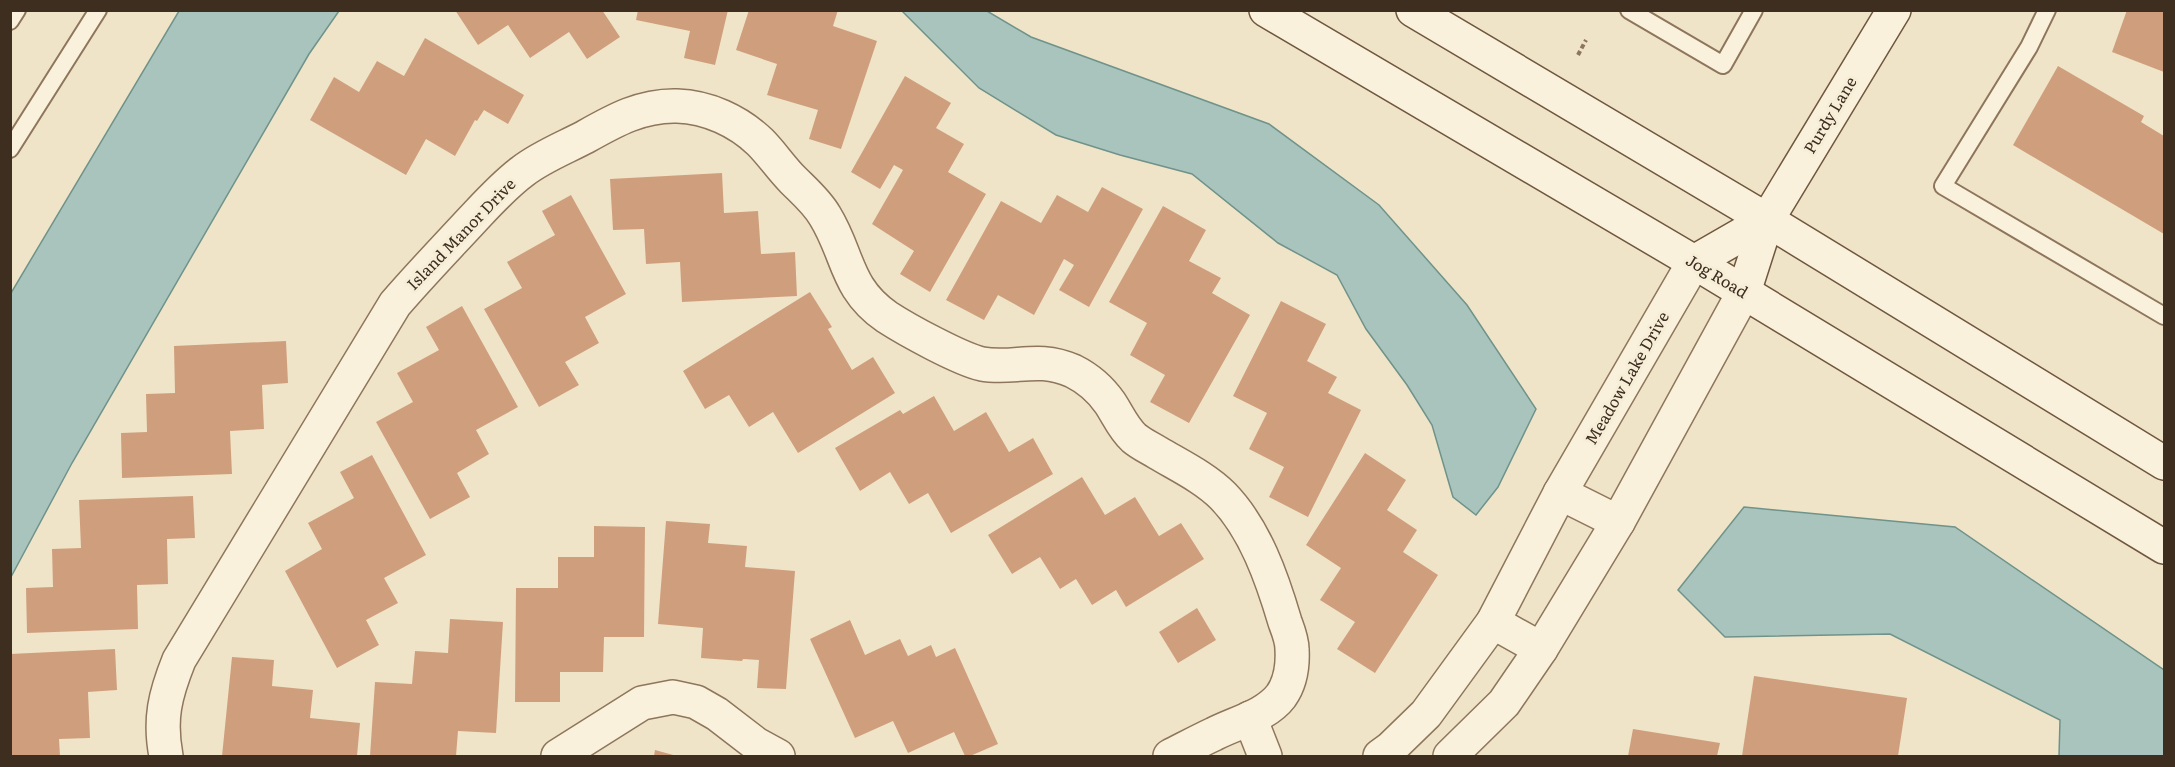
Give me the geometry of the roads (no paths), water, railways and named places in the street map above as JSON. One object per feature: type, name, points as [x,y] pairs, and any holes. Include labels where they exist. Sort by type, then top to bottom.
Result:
[{"type":"street","name":"Jog Road","points":[[1266,10],[1694,262],[2164,547]]},
{"type":"street","points":[[1413,10],[1767,220],[2164,463]]},
{"type":"street","name":"Purdy Lane","points":[[1744,292],[1767,220],[1894,10]]},
{"type":"street","name":"Island Manor Drive","points":[[165,756],[162,734],[163,709],[178,660],[395,304],[429,264],[506,184],[525,170],[613,121],[637,111],[658,106],[681,106],[704,110],[735,123],[762,144],[792,179],[809,194],[824,214],[854,284],[870,303],[889,318],[962,357],[984,364],[1007,365],[1029,362],[1053,364],[1074,372],[1094,384],[1109,401],[1120,421],[1135,439],[1198,477],[1221,495],[1237,514],[1275,587],[1293,646],[1291,678],[1280,698],[1250,718],[1219,745],[1170,756]]},
{"type":"street","name":"Purdy Lane","points":[[1694,262],[1767,220]]},
{"type":"street","name":"Meadow Lake Drive","points":[[1380,756],[1426,714],[1493,622],[1560,493],[1694,262]]},
{"type":"street","points":[[1450,756],[1504,703],[1541,649],[1618,522],[1744,292]]},
{"type":"street","points":[[1560,493],[1618,522]]},
{"type":"street","points":[[1493,622],[1541,649]]},
{"type":"street","points":[[558,756],[642,703],[673,698],[696,702],[717,714],[756,744],[778,756]]},
{"type":"street","points":[[1250,718],[1264,756]]},
{"type":"lane","points":[[10,21],[16,10]]},
{"type":"lane","points":[[10,149],[98,10]]},
{"type":"lane","points":[[1629,10],[1723,65],[1754,10]]},
{"type":"lane","points":[[2047,10],[2029,47],[1943,186],[2164,316]]},
{"type":"water","points":[[179,11],[339,11],[309,54],[72,463],[11,577],[11,293]]},
{"type":"water","points":[[902,11],[987,11],[1031,37],[1269,124],[1379,205],[1467,305],[1536,409],[1498,487],[1476,515],[1453,497],[1432,425],[1407,385],[1366,329],[1337,275],[1278,243],[1192,174],[1056,135],[979,88]]},
{"type":"water","points":[[1744,507],[1955,527],[2164,670],[2164,756],[2059,756],[2060,720],[1890,634],[1725,637],[1678,590]]}]
